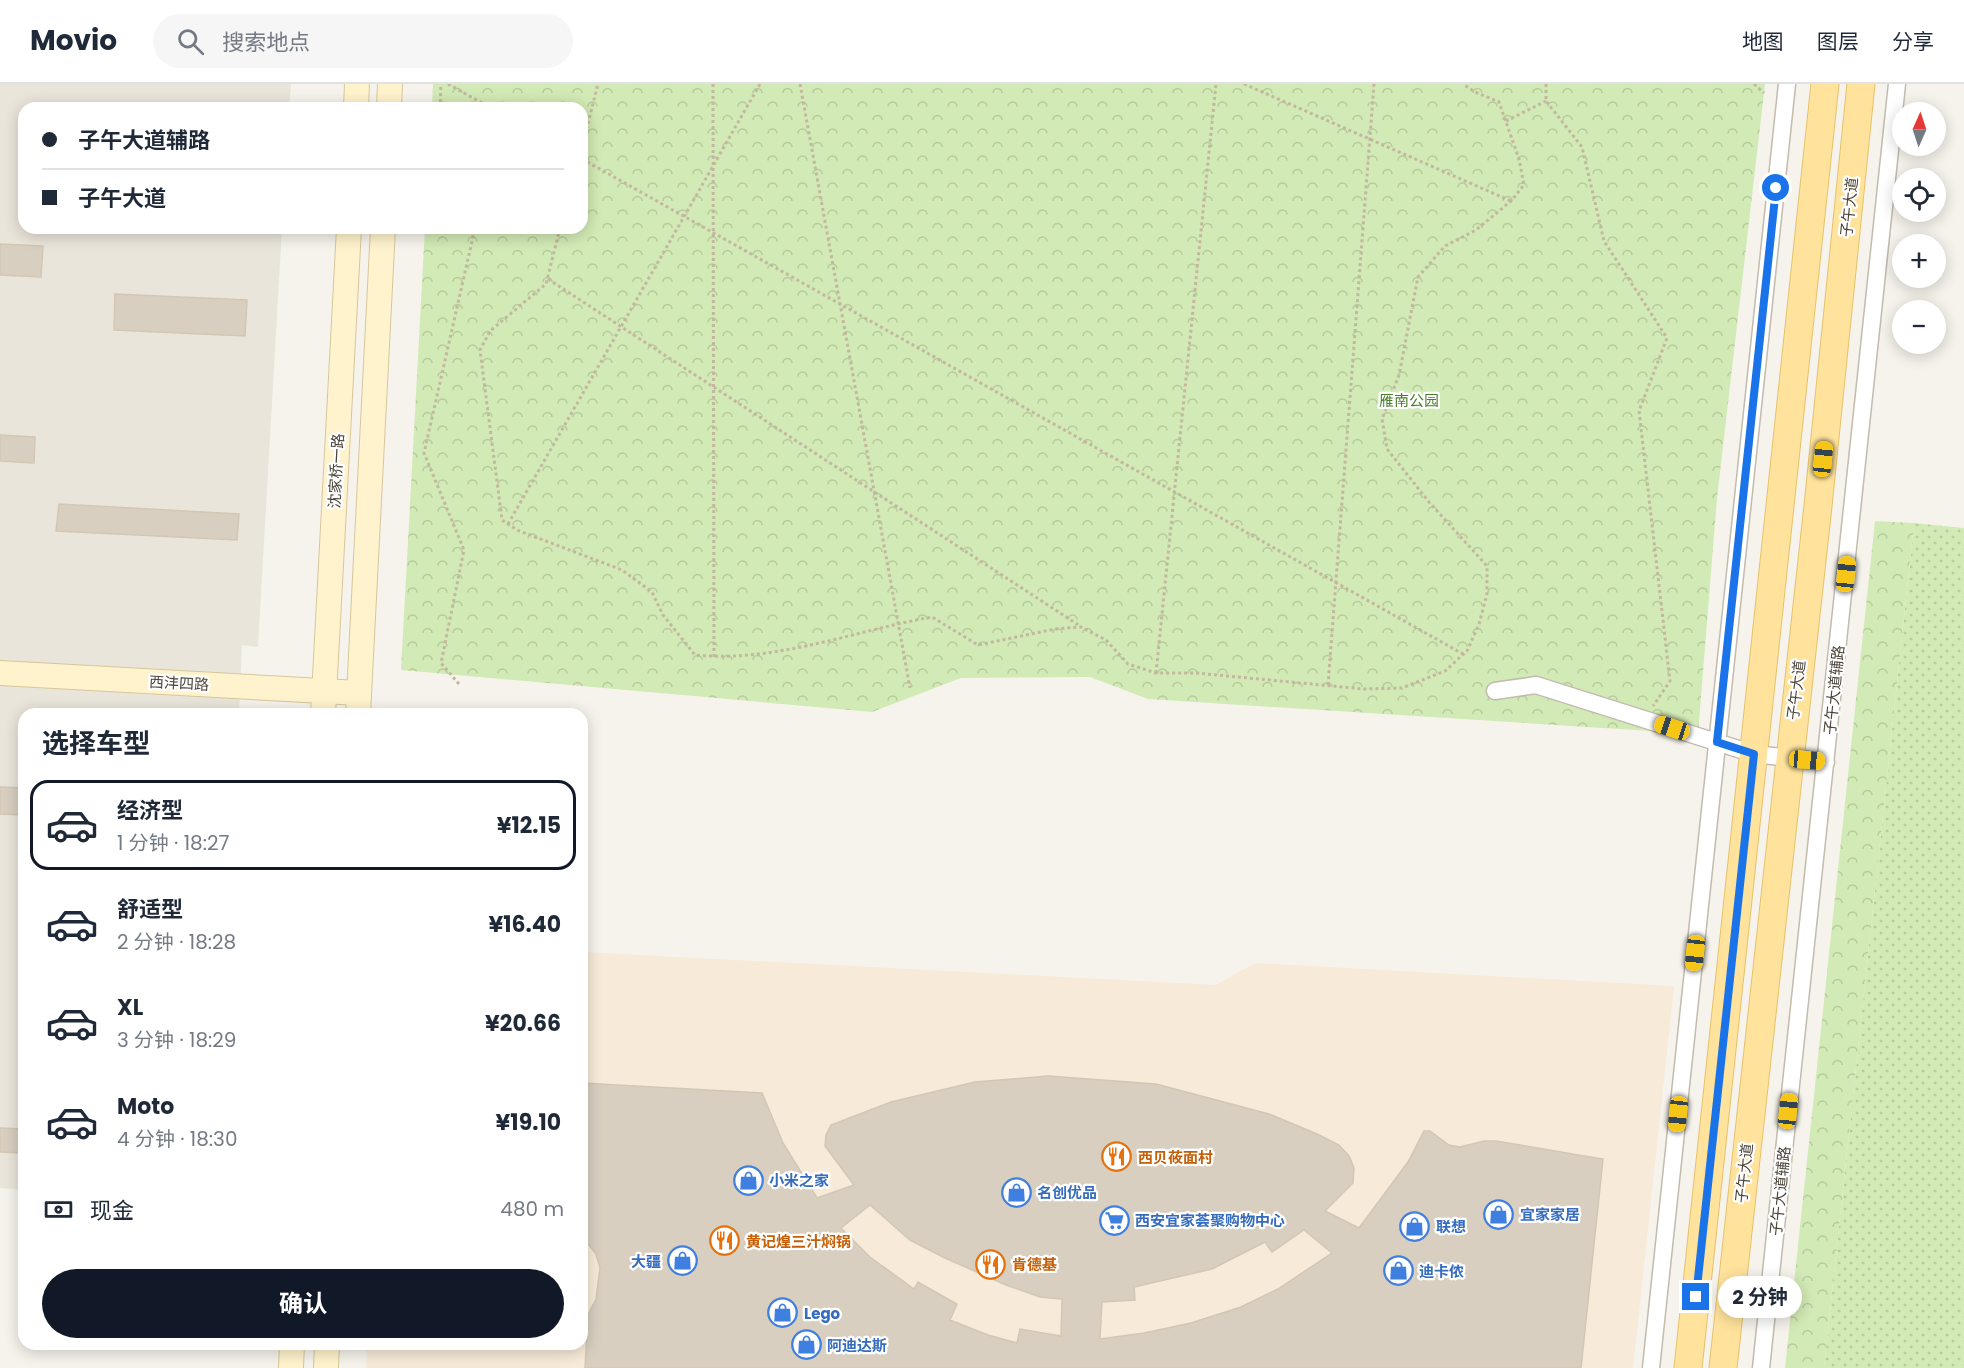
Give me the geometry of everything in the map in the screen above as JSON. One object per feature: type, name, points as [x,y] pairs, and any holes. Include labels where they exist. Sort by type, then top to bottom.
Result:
[{"type":"main road","points":[[356,102],[357,84]]},
{"type":"main road","points":[[389,102],[390,84]]},
{"type":"main road","points":[[1688,1368],[1825,84]]},
{"type":"main road","name":"子午大道","points":[[1722,1368],[1819,494],[1861,84]]},
{"type":"main road","name":"沈家桥一路","points":[[323,702],[349,234]]},
{"type":"main road","points":[[358,704],[383,234]]},
{"type":"main road","name":"西沣四路","points":[[0,673],[358,704]]},
{"type":"main road","points":[[291,1368],[292,1350]]},
{"type":"main road","points":[[326,1368],[327,1350]]},
{"type":"street","points":[[1651,1368],[1787,84]]},
{"type":"street","name":"子午大道辅路","points":[[1761,1368],[1897,84]]},
{"type":"street","points":[[1495,691],[1536,685],[1754,754],[1826,762]]},
{"type":"path","points":[[440,102],[441,84]]},
{"type":"path","points":[[448,84],[480,102]]},
{"type":"path","points":[[588,123],[598,84]]},
{"type":"path","points":[[713,84],[714,657]]},
{"type":"path","points":[[508,524],[760,84]]},
{"type":"path","points":[[800,84],[910,688]]},
{"type":"path","points":[[1156,673],[1216,84]]},
{"type":"path","points":[[1244,84],[1511,201]]},
{"type":"path","points":[[1328,685],[1374,84]]},
{"type":"path","points":[[547,278],[1082,627],[1106,640],[1128,664],[1156,673],[1196,673],[1364,689],[1402,688],[1445,671],[1463,654],[1479,624],[1485,604],[1487,567],[1429,502],[1387,449],[1382,419],[1399,375],[1418,278],[1445,246],[1476,230],[1511,201],[1524,185],[1519,159],[1499,102],[1475,92],[1464,84]]},
{"type":"path","points":[[1546,84],[1546,101],[1582,147],[1604,241],[1667,338],[1639,411],[1670,681],[1650,709]]},
{"type":"path","points":[[1754,84],[1764,93]]},
{"type":"path","points":[[1506,121],[1546,101]]},
{"type":"path","points":[[588,162],[1463,654]]},
{"type":"path","points":[[459,684],[441,663],[464,550],[424,453],[474,234]]},
{"type":"path","points":[[559,234],[546,284],[490,331],[480,350],[502,520],[517,530],[622,570],[652,592],[663,615],[694,655],[714,657],[787,650],[932,617],[978,645],[1055,629],[1082,627]]},
{"type":"shaded area","points":[[0,84],[291,84],[290,102],[18,102],[18,234],[282,234],[258,647],[242,645],[239,708],[18,708],[18,1190],[0,1188]]},
{"type":"shaded area","points":[[588,952],[1216,985],[1255,963],[1674,986],[1633,1368],[366,1368],[367,1350],[588,1350]]},
{"type":"green space","name":"雁南公园","points":[[433,84],[1765,84],[1717,498],[1698,734],[1148,699],[1090,677],[961,678],[872,712],[401,670],[425,234],[588,234],[588,102],[432,102]]},
{"type":"green space","points":[[1875,521],[1914,523],[1824,1368],[1785,1368]]},
{"type":"green space","points":[[1914,523],[1964,528],[1964,1368],[1824,1368]]},
{"type":"building","points":[[0,244],[43,246],[41,277],[0,275]]},
{"type":"building","points":[[115,294],[247,300],[245,336],[114,330]]},
{"type":"building","points":[[0,435],[35,437],[34,463],[0,461]]},
{"type":"building","points":[[59,504],[239,514],[237,540],[56,531]]},
{"type":"building","points":[[0,787],[18,788],[18,815],[0,814]]},
{"type":"building","name":"西安宜家荟聚购物中心","points":[[1048,1076],[1156,1084],[1269,1114],[1339,1145],[1349,1156],[1354,1168],[1353,1183],[1325,1211],[1359,1228],[1408,1162],[1424,1131],[1430,1131],[1449,1145],[1460,1147],[1484,1141],[1496,1141],[1603,1159],[1581,1368],[585,1368],[586,1350],[588,1350],[588,1315],[596,1299],[600,1268],[596,1254],[588,1244],[588,1083],[762,1093],[783,1143],[817,1198],[854,1185],[825,1146],[826,1135],[831,1125],[891,1102],[975,1082]],"holes":[[[870,1205],[910,1240],[1006,1285],[1040,1297],[1062,1299],[1061,1336],[1020,1329],[1017,1343],[988,1335],[950,1320],[957,1304],[918,1282],[914,1289],[870,1257],[841,1228]],[[1304,1230],[1332,1253],[1278,1289],[1241,1307],[1191,1323],[1100,1339],[1102,1302],[1135,1300],[1134,1287],[1212,1269],[1265,1242],[1272,1252]]]},
{"type":"building","points":[[0,1128],[18,1129],[18,1153],[0,1152]]},
{"type":"place","name":"西贝莜面村","points":[[1117,1157]]},
{"type":"place","name":"小米之家","points":[[748,1180]]},
{"type":"place","name":"名创优品","points":[[1016,1192]]},
{"type":"place","name":"宜家家居","points":[[1499,1214]]},
{"type":"place","name":"西安宜家荟聚购物中心","points":[[1114,1220]]},
{"type":"place","name":"联想","points":[[1415,1226]]},
{"type":"place","name":"黄记煌三汁焖锅","points":[[725,1241]]},
{"type":"place","name":"大疆","points":[[682,1261]]},
{"type":"place","name":"肯德基","points":[[991,1264]]},
{"type":"place","name":"迪卡侬","points":[[1398,1271]]},
{"type":"place","name":"Lego","points":[[783,1313]]},
{"type":"place","name":"阿迪达斯","points":[[806,1345]]},
{"type":"route","points":[[1696,1297],[1754,754],[1717,742],[1776,188]]}]
